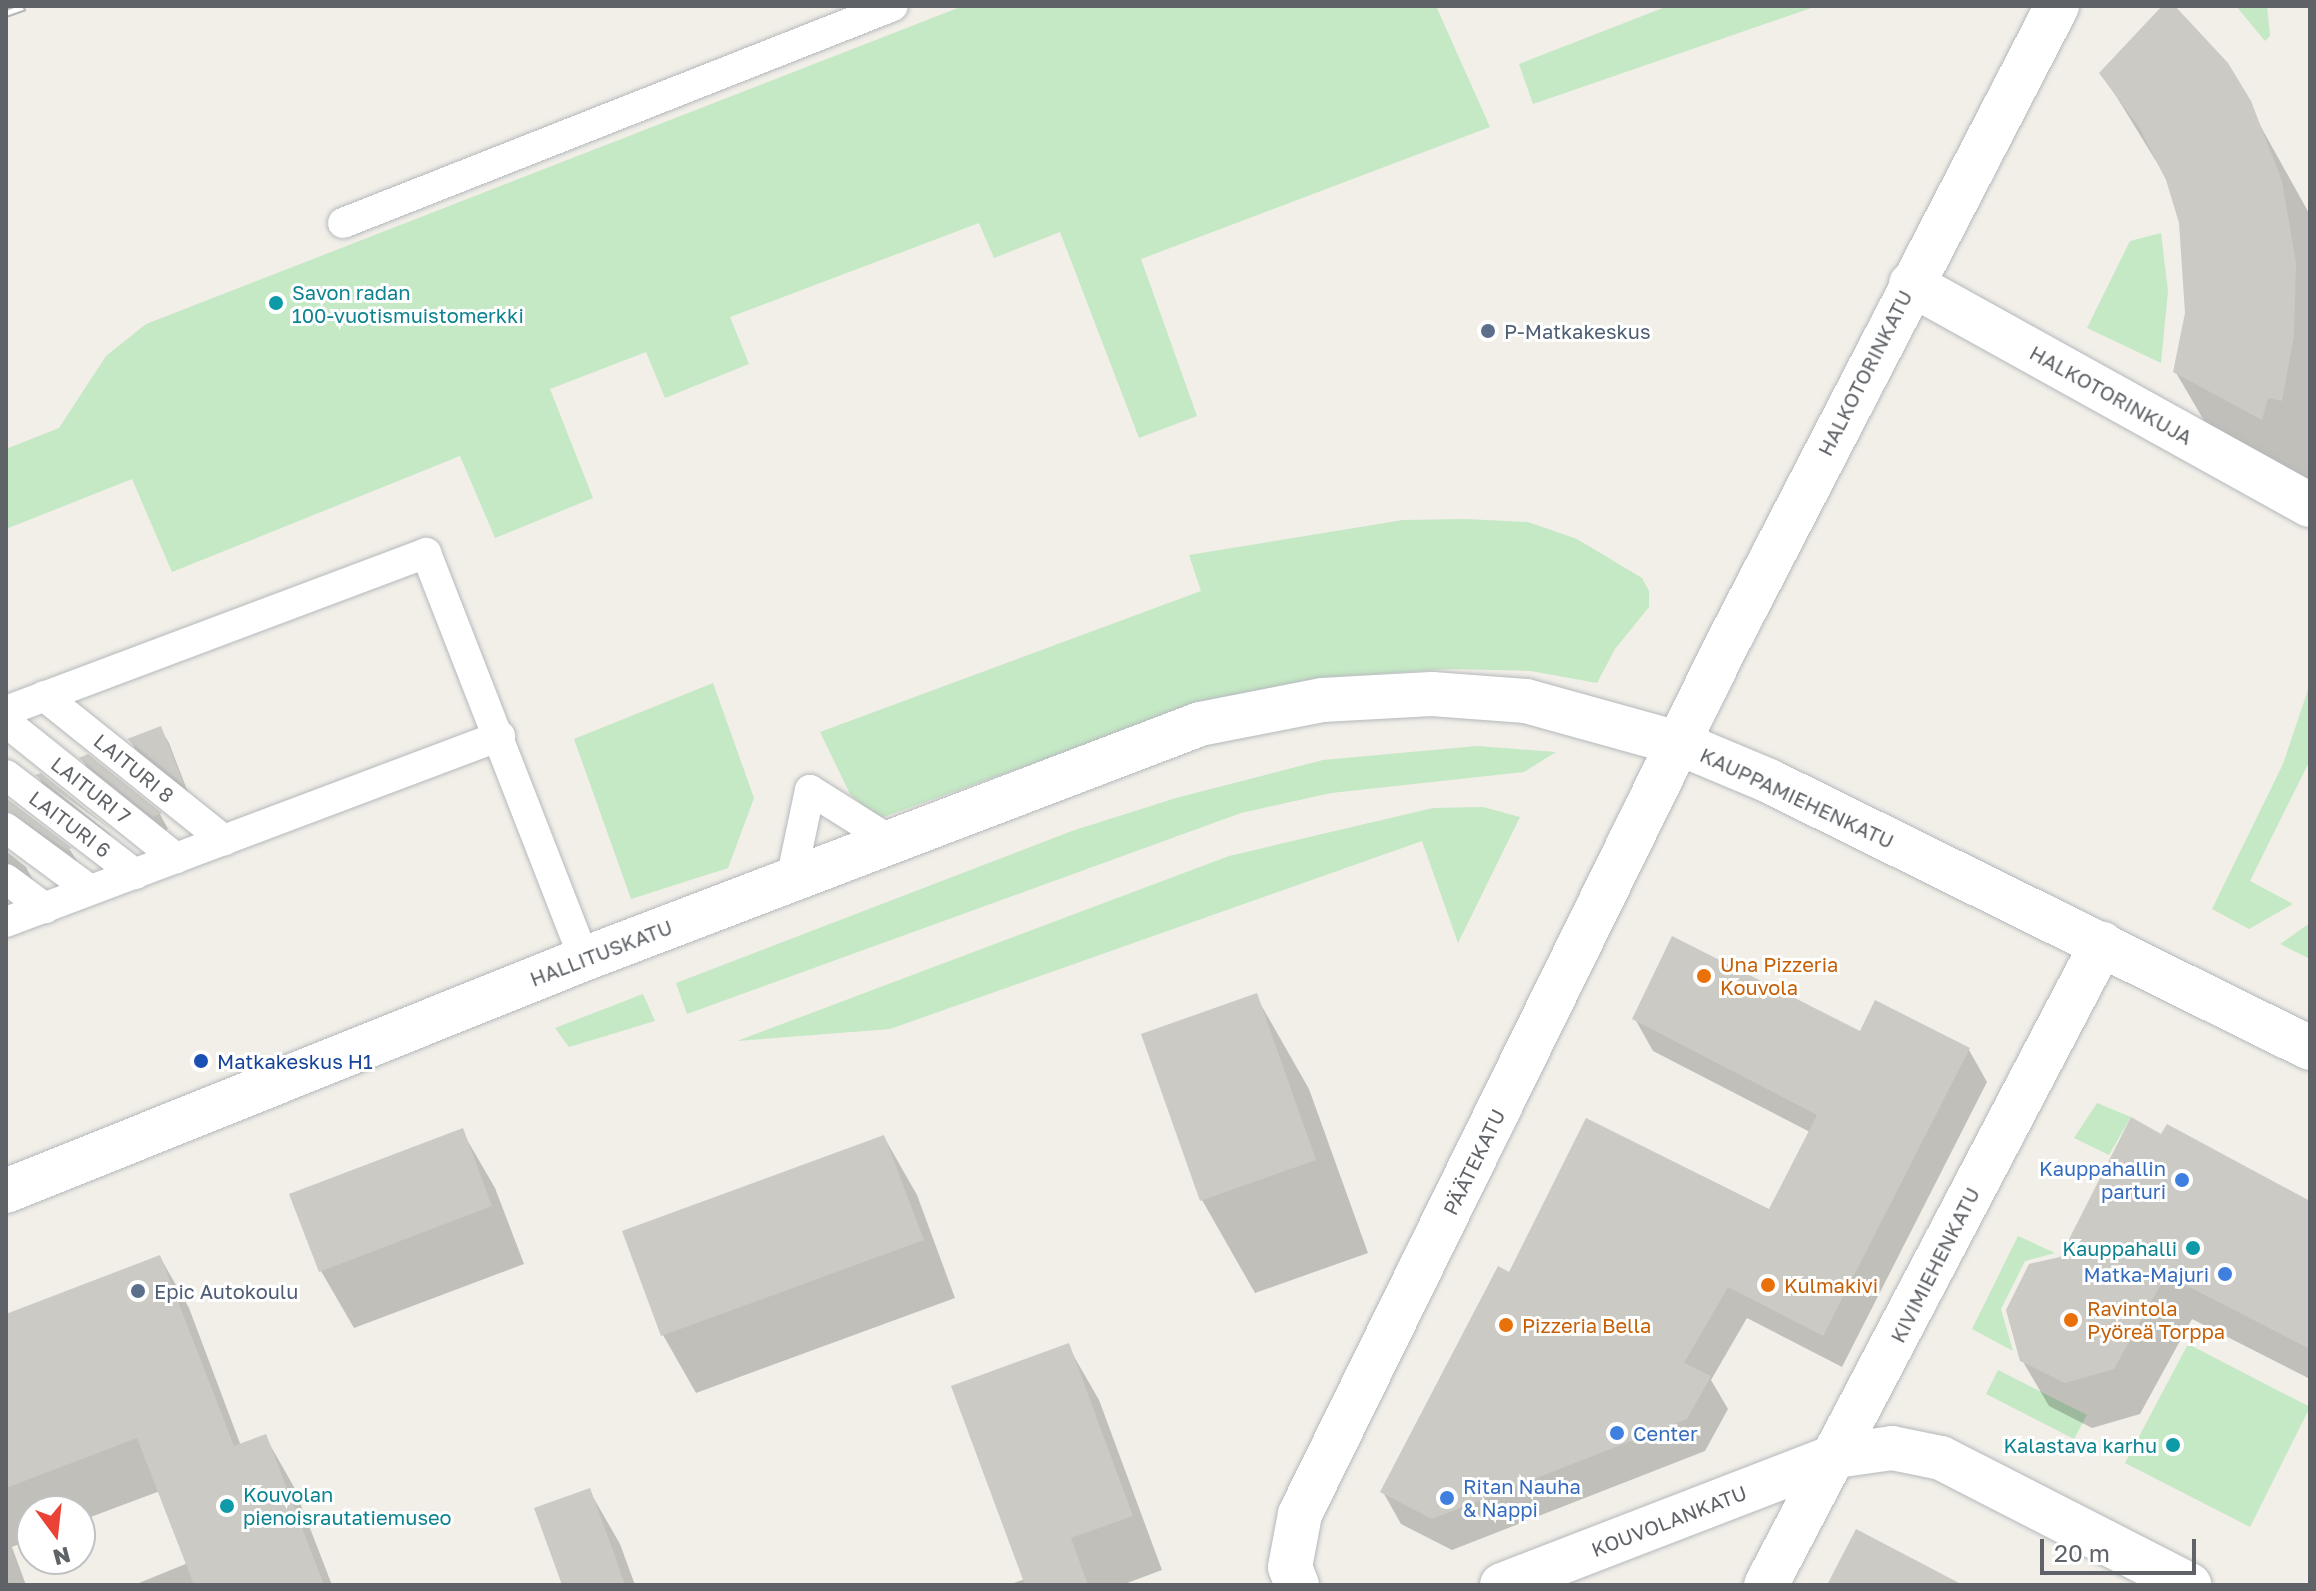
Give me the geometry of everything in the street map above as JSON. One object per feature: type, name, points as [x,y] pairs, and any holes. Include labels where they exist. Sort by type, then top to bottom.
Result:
[{"type":"street","name":"HALKOTORINKATU","points":[[1681,744],[1911,284],[2057,6]]},
{"type":"street","name":"HALKOTORINKUJA","points":[[1911,284],[2310,505]]},
{"type":"street","name":"KAUPPAMIEHENKATU","points":[[1200,724],[1322,700],[1432,694],[1526,701],[1681,744],[1769,781],[2310,1048]]},
{"type":"street","name":"HALLITUSKATU","points":[[6,1191],[584,959],[1200,724]]},
{"type":"street","name":"PÄÄTEKATU","points":[[1297,1585],[1290,1567],[1300,1514],[1681,744]]},
{"type":"street","name":"KIVIMIEHENKATU","points":[[1766,1585],[2102,944]]},
{"type":"street","name":"KOUVOLANKATU","points":[[1502,1585],[1836,1456],[1892,1448],[1941,1458],[2189,1585]]},
{"type":"lane","points":[[343,223],[893,6]]},
{"type":"lane","points":[[6,711],[426,553],[500,736],[584,959]]},
{"type":"lane","name":"LAITURI 8","points":[[44,696],[224,840]]},
{"type":"lane","name":"LAITURI 7","points":[[6,722],[176,858]]},
{"type":"lane","points":[[6,922],[500,736]]},
{"type":"lane","name":"LAITURI 6","points":[[6,775],[135,874]]},
{"type":"lane","points":[[791,880],[810,790],[891,841]]},
{"type":"lane","points":[[6,828],[90,890]]},
{"type":"lane","points":[[6,879],[45,908]]},
{"type":"green space","points":[[963,6],[1436,6],[1490,127],[1141,259],[1197,416],[1139,438],[1060,232],[994,258],[979,223],[730,317],[749,364],[665,398],[646,352],[550,389],[593,498],[495,538],[460,456],[172,572],[132,479],[6,529],[6,449],[59,428],[106,356],[146,324]]},
{"type":"green space","points":[[1668,6],[1817,6],[1533,104],[1519,64]]},
{"type":"green space","points":[[2236,6],[2267,6],[2270,36],[2265,41]]},
{"type":"green space","points":[[2161,233],[2168,291],[2161,363],[2087,328],[2130,241]]},
{"type":"green space","points":[[1403,520],[1528,522],[1577,539],[1642,578],[1649,591],[1649,607],[1615,649],[1597,683],[1531,671],[1453,669],[1344,676],[1215,698],[878,819],[850,794],[820,732],[1201,591],[1189,555]]},
{"type":"green space","points":[[713,683],[754,798],[728,868],[631,899],[574,739]]},
{"type":"green space","points":[[2310,684],[2310,760],[2250,881],[2293,904],[2249,929],[2212,909],[2283,764]]},
{"type":"green space","points":[[1477,746],[1556,752],[1524,772],[1331,793],[1241,813],[687,1014],[676,983],[1072,831],[1176,798],[1323,760]]},
{"type":"green space","points":[[1483,807],[1520,817],[1458,943],[1422,841],[890,1029],[737,1041],[1229,856],[1433,808]]},
{"type":"green space","points":[[2310,923],[2310,959],[2280,944]]},
{"type":"green space","points":[[643,994],[655,1021],[569,1047],[555,1028]]},
{"type":"green space","points":[[2097,1103],[2131,1117],[2109,1155],[2074,1138]]},
{"type":"green space","points":[[2018,1236],[2055,1253],[2025,1261],[2001,1309],[2013,1351],[1972,1329]]},
{"type":"green space","points":[[2188,1344],[2310,1407],[2250,1527],[2125,1463]]},
{"type":"green space","points":[[1998,1370],[2087,1415],[2074,1439],[1986,1394]]},
{"type":"building","points":[[2162,6],[2175,6],[2228,63],[2251,101],[2282,181],[2296,263],[2294,336],[2282,401],[2268,398],[2262,420],[2173,372],[2185,313],[2179,223],[2166,180],[2139,127],[2099,73]]},
{"type":"building","points":[[161,726],[184,785],[127,739]]},
{"type":"building","points":[[88,754],[162,813],[153,817],[79,758]]},
{"type":"building","points":[[41,773],[114,832],[35,775]]},
{"type":"building","points":[[6,798],[72,848],[67,850],[6,810]]},
{"type":"building","points":[[1672,936],[1860,1031],[1875,1000],[1970,1048],[1823,1336],[1728,1287],[1684,1363],[1711,1376],[1687,1419],[1432,1519],[1380,1492],[1498,1266],[1509,1272],[1586,1118],[1769,1209],[1817,1115],[1632,1019]]},
{"type":"building","points":[[1257,993],[1316,1160],[1200,1201],[1141,1034]]},
{"type":"building","name":"Kauppahalli","points":[[2131,1117],[2161,1134],[2167,1124],[2310,1201],[2310,1349],[2166,1275],[2114,1369],[2065,1383],[2020,1361],[2006,1310],[2029,1264],[2060,1257]]},
{"type":"building","points":[[463,1128],[492,1206],[319,1272],[289,1194]]},
{"type":"building","points":[[884,1135],[924,1240],[661,1336],[622,1231]]},
{"type":"building","points":[[160,1255],[234,1446],[266,1434],[324,1585],[194,1585],[137,1438],[6,1488],[6,1314]]},
{"type":"building","points":[[1069,1343],[1133,1516],[1071,1538],[1088,1585],[1025,1585],[951,1386]]},
{"type":"building","points":[[590,1488],[625,1585],[562,1585],[534,1508]]},
{"type":"building","points":[[1856,1529],[1963,1585],[1827,1585]]},
{"type":"railway","points":[[6,13],[25,6]]},
{"type":"place","name":"Savon radan 100-vuotismuistomerkki","points":[[276,303]]},
{"type":"place","name":"P-Matkakeskus","points":[[1488,331]]},
{"type":"place","name":"Una Pizzeria Kouvola","points":[[1704,976]]},
{"type":"place","name":"Matkakeskus H1","points":[[201,1061]]},
{"type":"place","name":"Kauppahallin parturi","points":[[2182,1180]]},
{"type":"place","name":"Kauppahalli","points":[[2193,1248]]},
{"type":"place","name":"Matka-Majuri","points":[[2225,1274]]},
{"type":"place","name":"Kulmakivi","points":[[1768,1285]]},
{"type":"place","name":"Epic Autokoulu","points":[[138,1291]]},
{"type":"place","name":"Ravintola Pyöreä Torppa","points":[[2071,1320]]},
{"type":"place","name":"Pizzeria Bella","points":[[1506,1325]]},
{"type":"place","name":"Center","points":[[1617,1433]]},
{"type":"place","name":"Kalastava karhu","points":[[2173,1445]]},
{"type":"place","name":"Ritan Nauha & Nappi","points":[[1447,1498]]},
{"type":"place","name":"Kouvolan pienoisrautatiemuseo","points":[[227,1506]]}]
